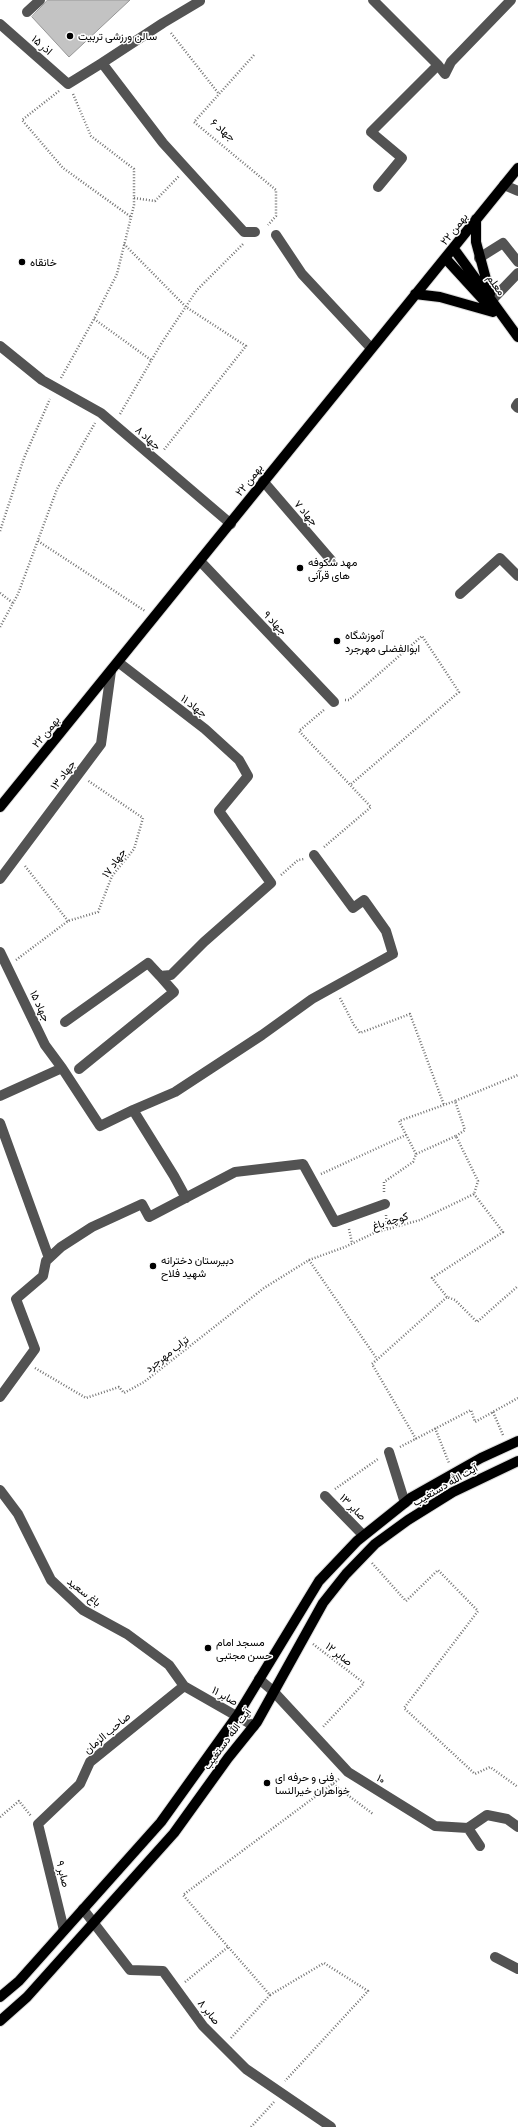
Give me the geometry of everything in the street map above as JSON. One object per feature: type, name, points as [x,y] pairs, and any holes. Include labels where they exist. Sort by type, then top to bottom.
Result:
[{"type":"main road","name":"۲۲ بهمن","points":[[0,807],[231,524],[263,481],[371,348],[446,259],[476,219],[518,168]]},
{"type":"main road","points":[[476,219],[476,242],[479,258],[492,300]]},
{"type":"main road","name":"معلم","points":[[454,248],[518,337]]},
{"type":"main road","name":"معلم","points":[[446,259],[518,337]]},
{"type":"main road","points":[[415,294],[440,296],[494,312]]},
{"type":"main road","name":"آیت الله دستغیب","points":[[0,1997],[18,1981],[161,1822],[237,1716],[319,1581],[364,1535],[405,1503],[453,1474],[518,1441]]},
{"type":"main road","name":"آیت الله دستغیب","points":[[0,2021],[27,1997],[94,1925],[174,1833],[228,1758],[254,1726],[305,1638],[323,1603],[346,1574],[375,1544],[408,1520],[447,1496],[484,1476],[518,1461]]},
{"type":"street","points":[[27,12],[40,0]]},
{"type":"street","points":[[68,84],[200,0]]},
{"type":"street","points":[[372,0],[438,65],[445,74],[451,62],[511,0]]},
{"type":"street","name":"اذر ۱۵","points":[[0,24],[68,84]]},
{"type":"street","points":[[102,63],[163,143],[186,169],[244,232],[255,232]]},
{"type":"street","points":[[378,187],[402,158],[371,132],[438,65]]},
{"type":"street","points":[[504,185],[518,191]]},
{"type":"street","points":[[276,235],[302,274],[371,348]]},
{"type":"street","points":[[479,258],[502,243],[518,262]]},
{"type":"street","points":[[492,300],[518,273]]},
{"type":"street","name":"جهاد ۸","points":[[0,346],[42,380],[101,413],[231,524]]},
{"type":"street","points":[[518,403],[516,406],[518,408]]},
{"type":"street","name":"جهاد ۷","points":[[263,481],[331,560]]},
{"type":"street","points":[[460,594],[500,558],[517,573]]},
{"type":"street","name":"جهاد ۹","points":[[200,561],[334,702]]},
{"type":"street","name":"جهاد ۱۱","points":[[118,662],[205,729],[239,760],[248,776],[219,811],[271,883]]},
{"type":"street","name":"جهاد ۱۳","points":[[0,879],[101,744],[111,671]]},
{"type":"street","points":[[186,1198],[133,1110],[175,1092],[262,1035],[312,999],[393,954],[386,931],[364,900],[353,908],[314,855]]},
{"type":"street","points":[[160,976],[171,975],[204,942],[271,883]]},
{"type":"street","name":"جهاد ۱۵","points":[[0,952],[45,1045],[100,1126],[133,1110]]},
{"type":"street","points":[[65,1022],[148,963],[174,992],[79,1069]]},
{"type":"street","points":[[0,1096],[62,1068]]},
{"type":"street","points":[[0,1123],[49,1258]]},
{"type":"street","points":[[0,1397],[35,1349],[16,1299],[43,1276],[46,1261],[49,1258],[92,1227],[142,1204],[149,1217],[235,1172],[303,1164],[335,1222],[385,1204]]},
{"type":"street","points":[[389,1452],[405,1503]]},
{"type":"street","name":"باغ سعید","points":[[0,1490],[18,1514],[50,1580],[83,1610],[127,1634],[169,1665],[184,1686]]},
{"type":"street","name":"صابر ۱۳","points":[[325,1496],[364,1535]]},
{"type":"street","name":"۱۰","points":[[260,1680],[273,1691],[348,1772],[435,1826],[468,1828]]},
{"type":"street","name":"صابر ۱۱","points":[[184,1686],[254,1726]]},
{"type":"street","name":"صاحب الزمان","points":[[38,1824],[80,1784],[90,1762],[184,1686]]},
{"type":"street","points":[[480,1846],[468,1828],[487,1815],[507,1819],[518,1827]]},
{"type":"street","name":"صابر ۹","points":[[38,1824],[64,1930]]},
{"type":"street","name":"صابر ۸","points":[[83,1909],[130,1970],[164,1971],[203,2026],[246,2069],[331,2127]]},
{"type":"street","points":[[495,1957],[518,1969]]},
{"type":"path","points":[[163,23],[219,94]]},
{"type":"path","name":"جهاد ۶","points":[[254,55],[194,122],[276,190],[276,216],[268,225]]},
{"type":"path","points":[[0,531],[24,458],[56,387],[117,274],[131,217],[134,198],[134,169],[91,136],[68,84],[22,120],[64,168],[131,217]]},
{"type":"path","points":[[134,198],[156,201],[186,169]]},
{"type":"path","points":[[124,244],[186,307],[246,346],[155,460]]},
{"type":"path","points":[[94,319],[151,360]]},
{"type":"path","points":[[38,541],[154,617]]},
{"type":"path","points":[[0,593],[14,602]]},
{"type":"path","points":[[271,883],[298,860],[314,855],[371,807],[350,785],[299,731],[334,702],[349,700],[422,636],[459,692],[350,785]]},
{"type":"path","name":"جهاد ۱۷","points":[[8,967],[68,920],[98,912],[112,876],[134,849],[143,818],[78,774]]},
{"type":"path","points":[[17,857],[68,920]]},
{"type":"path","points":[[334,986],[354,1025],[360,1032],[410,1014],[444,1105]]},
{"type":"path","points":[[416,1154],[399,1121],[518,1076]]},
{"type":"path","points":[[387,1230],[384,1182],[413,1162],[416,1154],[456,1136],[465,1130],[455,1101]]},
{"type":"path","points":[[311,1179],[406,1135]]},
{"type":"path","points":[[456,1136],[478,1181],[474,1194],[503,1232],[432,1278],[447,1297],[455,1300],[477,1322],[518,1286]]},
{"type":"path","name":"کوچه باغ","points":[[309,1260],[345,1247],[374,1233],[420,1220],[474,1194]]},
{"type":"path","points":[[309,1260],[377,1359]]},
{"type":"path","name":"تراب مهرجرد","points":[[26,1363],[60,1385],[86,1398],[119,1387],[124,1393],[144,1382],[264,1288],[309,1260]]},
{"type":"path","points":[[416,1439],[372,1364],[447,1297]]},
{"type":"path","points":[[325,1496],[389,1452],[435,1428],[471,1410],[475,1422],[518,1398]]},
{"type":"path","points":[[493,1412],[508,1446]]},
{"type":"path","points":[[435,1428],[453,1474]]},
{"type":"path","points":[[365,1555],[406,1601],[438,1570],[478,1611],[404,1708],[475,1774],[490,1767],[518,1787]]},
{"type":"path","name":"صابر ۱۲","points":[[305,1638],[364,1684],[314,1737]]},
{"type":"path","points":[[270,1995],[183,1895],[348,1772]]},
{"type":"path","points":[[333,1784],[373,1814]]},
{"type":"path","points":[[0,1817],[19,1801],[38,1824]]},
{"type":"path","points":[[177,1989],[228,1947]]},
{"type":"path","points":[[224,2046],[270,1995],[324,1962],[368,1991],[279,2091],[251,2127]]},
{"type":"building","name":"سالن ورزشی تربیت","points":[[48,0],[130,0],[69,57],[32,17]]},
{"type":"place","name":"سالن ورزشی تربیت","points":[[70,36]]},
{"type":"place","name":"خانقاه","points":[[22,262]]},
{"type":"place","name":"مهد شکوفه های قرآنی","points":[[300,568]]},
{"type":"place","name":"آموزشگاه ابوالفضلی مهرجرد","points":[[337,641]]},
{"type":"place","name":"دبیرستان دخترانه شهید فلاح","points":[[153,1266]]},
{"type":"place","name":"مسجد امام حسن مجتبی","points":[[208,1648]]},
{"type":"place","name":"فنی و حرفه ای خواهران خیرالنسا","points":[[267,1783]]}]
